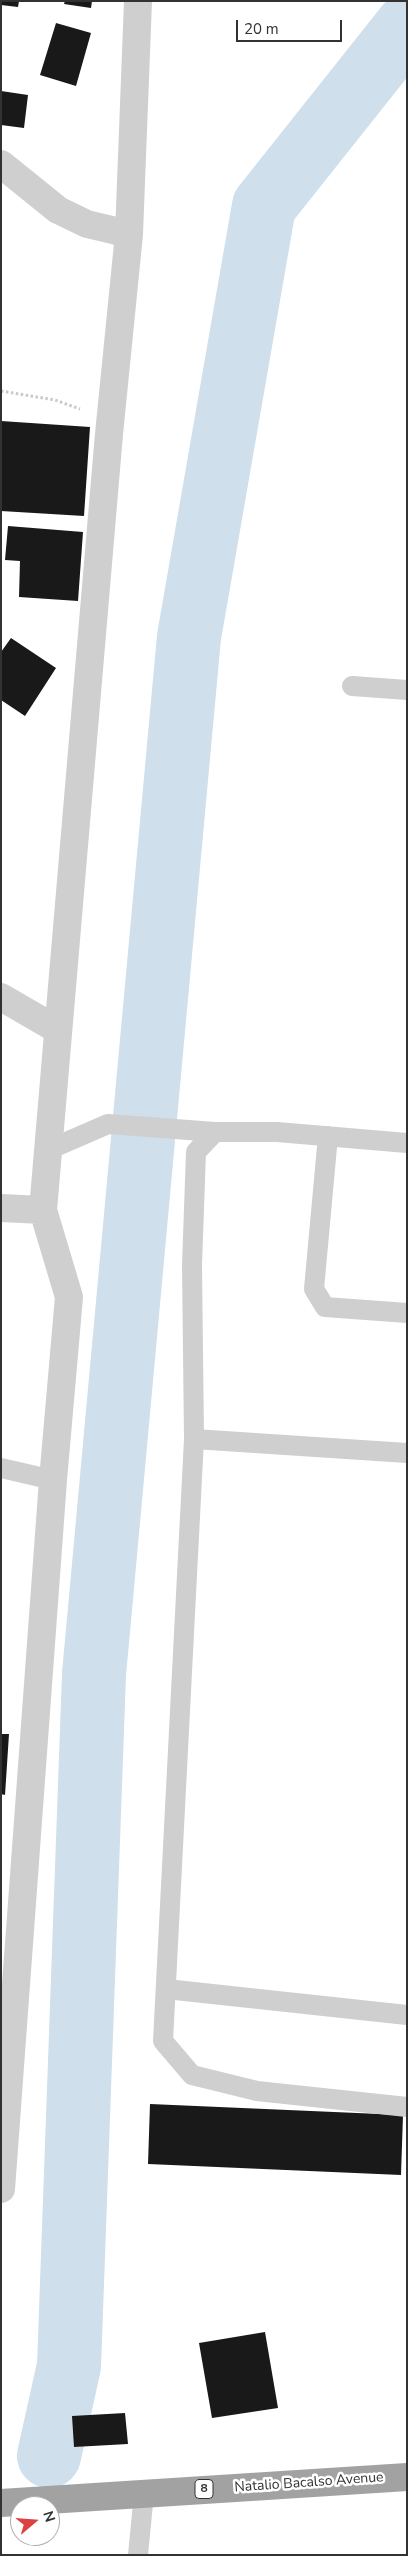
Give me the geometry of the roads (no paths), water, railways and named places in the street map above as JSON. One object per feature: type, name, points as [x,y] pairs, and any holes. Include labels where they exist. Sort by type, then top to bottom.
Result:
[{"type":"highway","name":"Natalio Bacalso Avenue","points":[[1,2503],[407,2476]]},
{"type":"street","points":[[1,2189],[7,2023],[69,1297],[43,1210],[109,434],[129,234],[138,1]]},
{"type":"street","points":[[1,164],[58,210],[87,224],[129,234]]},
{"type":"street","points":[[1,997],[58,1030]]},
{"type":"street","points":[[1,1208],[43,1210]]},
{"type":"lane","points":[[352,686],[407,690]]},
{"type":"lane","points":[[48,1150],[108,1124],[215,1132],[277,1132],[407,1143]]},
{"type":"lane","points":[[215,1132],[196,1152],[192,1265],[194,1439],[163,2041],[192,2075],[257,2090],[407,2106]]},
{"type":"lane","points":[[328,1136],[314,1289],[325,1307],[407,1313]]},
{"type":"lane","points":[[194,1439],[407,1452]]},
{"type":"lane","points":[[1,1468],[53,1480]]},
{"type":"lane","points":[[166,1989],[407,2015]]},
{"type":"lane","points":[[138,2555],[144,2493]]},
{"type":"waterway","points":[[49,2456],[69,2366],[94,1674],[189,637],[264,206],[407,26]]}]
